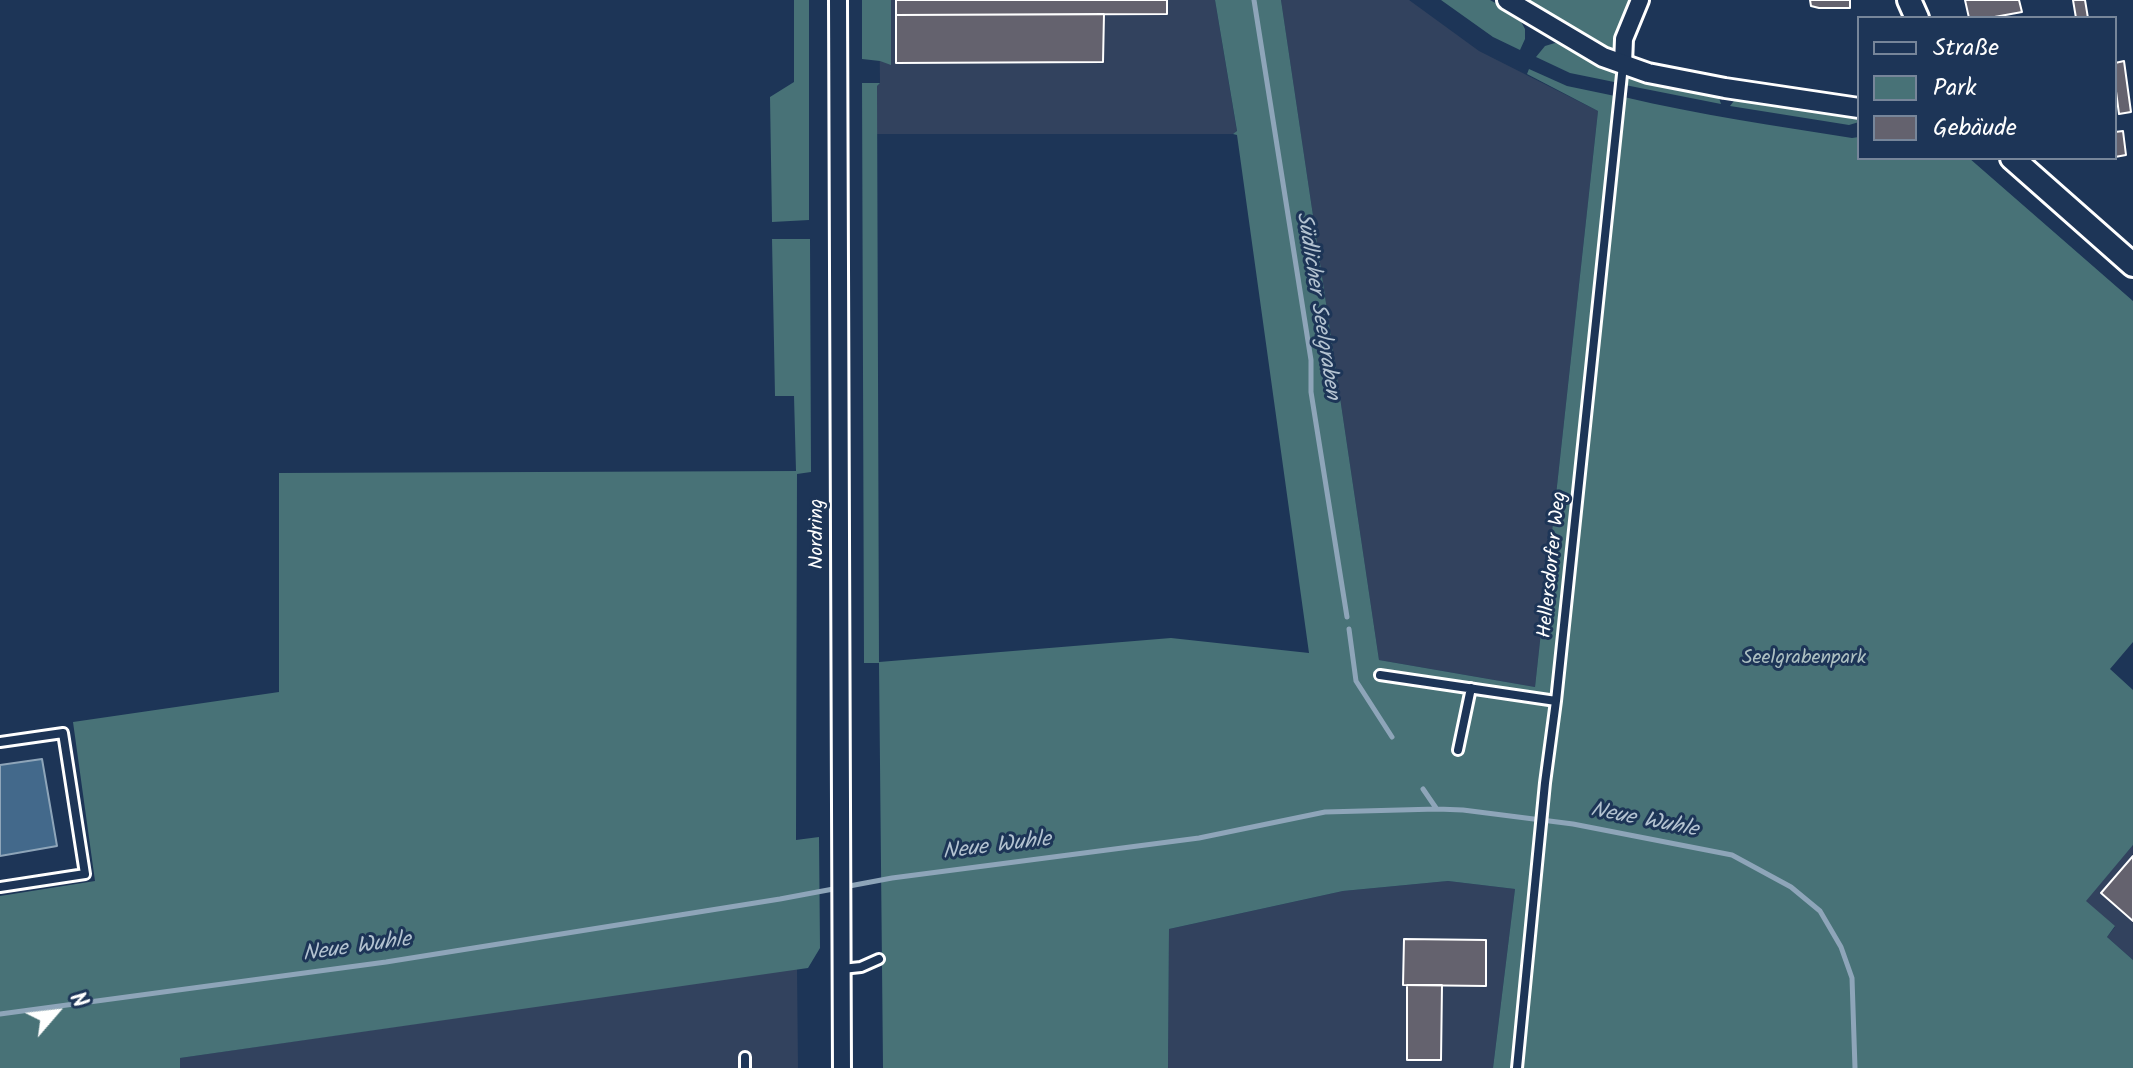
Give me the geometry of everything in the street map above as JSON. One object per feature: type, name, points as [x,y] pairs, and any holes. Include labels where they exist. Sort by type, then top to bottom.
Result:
[{"type":"main road","points":[[2014,160],[2133,265]]},
{"type":"street","name":"Nordring","points":[[838,0],[842,1068]]},
{"type":"street","points":[[1507,0],[1581,45],[1648,73],[1857,108]]},
{"type":"street","points":[[1623,64],[1624,39],[1640,0]]},
{"type":"lane","name":"Hellersdorfer Weg","points":[[1517,1068],[1623,64]]},
{"type":"lane","points":[[1380,675],[1556,701]]},
{"type":"lane","points":[[1458,750],[1471,688]]},
{"type":"lane","points":[[0,742],[63,733],[85,874],[0,887]]},
{"type":"lane","points":[[842,969],[861,967],[879,959]]},
{"type":"lane","points":[[745,1057],[745,1068]]},
{"type":"shaded area","points":[[879,0],[1215,0],[1237,132],[877,134]]},
{"type":"shaded area","points":[[1281,0],[1409,0],[1479,51],[1598,111],[1535,687],[1379,660]]},
{"type":"shaded area","points":[[42,759],[57,846],[0,856],[0,765]]},
{"type":"shaded area","points":[[2133,845],[2133,960],[2107,937],[2115,927],[2085,901]]},
{"type":"shaded area","points":[[1448,881],[1515,889],[1493,1068],[1168,1068],[1169,929],[1343,891]]},
{"type":"shaded area","points":[[797,968],[798,1068],[180,1068],[180,1058]]},
{"type":"green space","points":[[794,0],[809,0],[809,220],[772,222],[770,97],[794,82]]},
{"type":"green space","points":[[862,0],[891,0],[891,65],[862,59]]},
{"type":"green space","name":"Seelgrabenpark","points":[[1215,0],[1281,0],[1379,660],[1535,687],[1598,111],[1527,74],[1529,69],[1567,86],[1615,96],[1615,102],[1624,97],[1738,120],[1857,137],[1857,160],[1971,160],[2133,301],[2133,642],[2110,669],[2133,690],[2133,845],[2086,901],[2115,926],[2107,937],[2133,960],[2133,1068],[1493,1068],[1515,889],[1448,881],[1343,891],[1169,929],[1168,1068],[883,1068],[879,663],[864,663],[862,83],[880,83],[877,86],[879,662],[1171,638],[1309,653],[1237,135],[1233,134],[1237,131]]},
{"type":"green space","points":[[1441,0],[1490,0],[1518,16],[1525,29],[1520,50],[1493,37]]},
{"type":"green space","points":[[1529,0],[1631,0],[1621,39],[1614,50]]},
{"type":"green space","points":[[1555,43],[1616,70],[1619,83],[1570,73],[1536,57],[1545,46]]},
{"type":"green space","points":[[1626,72],[1718,95],[1721,104],[1625,85]]},
{"type":"green space","points":[[1737,97],[1857,116],[1857,123],[1849,125],[1730,106]]},
{"type":"green space","points":[[772,239],[810,239],[811,472],[797,474],[796,840],[819,837],[820,948],[808,968],[180,1058],[180,1068],[0,1068],[0,896],[95,881],[73,722],[279,692],[279,473],[796,471],[794,396],[775,396]]},
{"type":"building","points":[[896,0],[1167,0],[1167,14],[896,15]]},
{"type":"building","points":[[1810,0],[1850,0],[1850,8],[1819,8],[1811,6]]},
{"type":"building","points":[[1965,0],[2019,0],[2022,12],[2000,16],[1969,16]]},
{"type":"building","points":[[2073,0],[2085,0],[2088,16],[2076,16]]},
{"type":"building","points":[[1104,14],[1103,62],[896,63],[896,15]]},
{"type":"building","points":[[2124,61],[2131,112],[2119,114],[2117,99],[2117,63]]},
{"type":"building","points":[[2123,131],[2126,155],[2117,157],[2117,132]]},
{"type":"building","points":[[2133,856],[2133,921],[2101,893]]},
{"type":"building","points":[[1404,939],[1486,940],[1486,986],[1403,985]]},
{"type":"building","points":[[1407,985],[1442,985],[1441,1060],[1407,1060]]},
{"type":"waterway","name":"Südlicher Seelgraben","points":[[1254,0],[1311,360],[1311,392],[1347,617]]},
{"type":"waterway","name":"Südlicher Seelgraben","points":[[1349,629],[1356,681],[1392,737]]},
{"type":"waterway","points":[[1423,789],[1436,808]]},
{"type":"waterway","name":"Neue Wuhle","points":[[0,1014],[386,962],[892,878],[1199,838],[1325,812],[1437,809],[1573,824],[1732,855],[1791,887],[1820,911],[1841,947],[1852,978],[1855,1068]]}]
